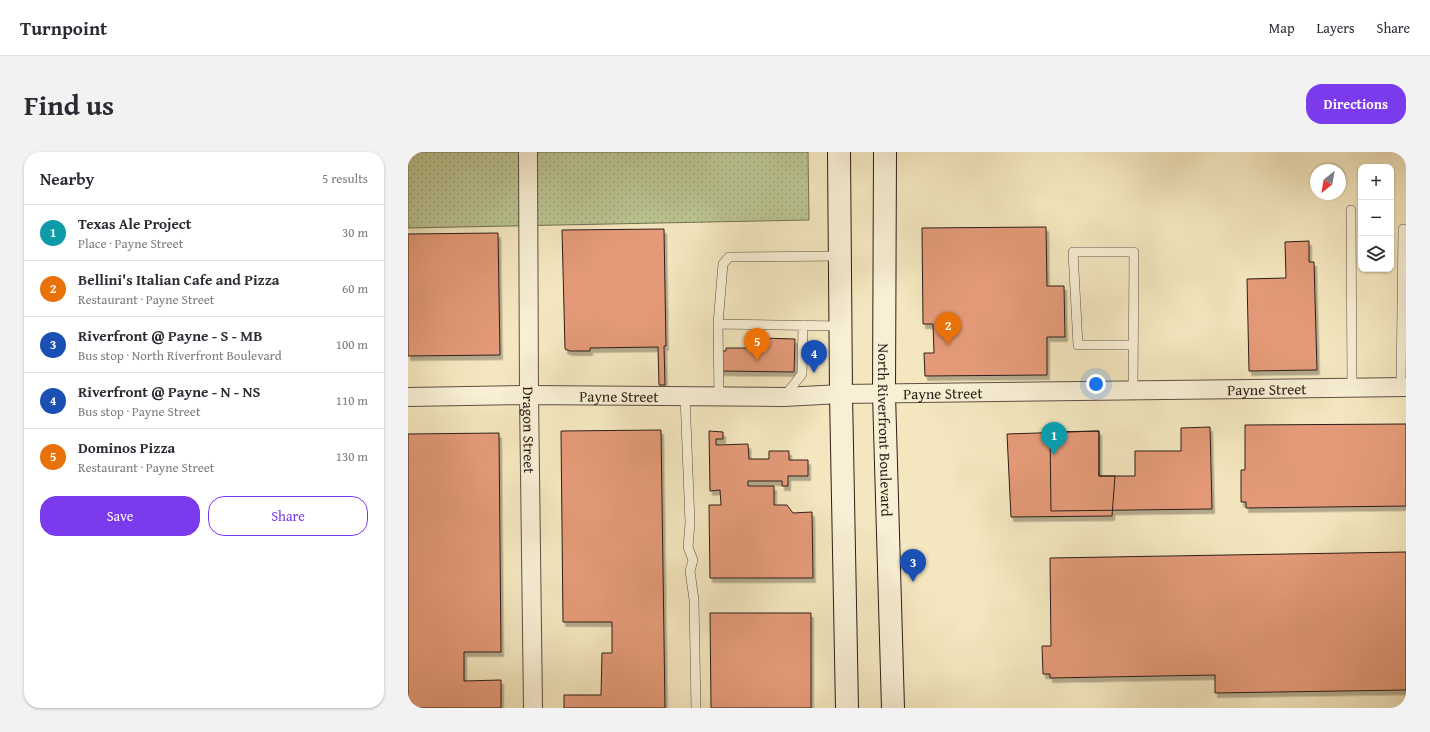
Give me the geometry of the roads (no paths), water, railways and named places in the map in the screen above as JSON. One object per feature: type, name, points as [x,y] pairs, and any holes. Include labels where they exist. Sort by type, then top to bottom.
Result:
[{"type":"main road","points":[[838,152],[847,708]]},
{"type":"main road","name":"North Riverfront Boulevard","points":[[885,152],[884,394],[894,708]]},
{"type":"street","name":"Dragon Street","points":[[528,152],[533,708]]},
{"type":"street","name":"Payne Street","points":[[408,397],[529,395],[784,396],[1404,387]]},
{"type":"lane","points":[[1351,210],[1352,388]]},
{"type":"lane","points":[[1404,387],[1403,229],[1406,229]]},
{"type":"lane","points":[[1133,345],[1078,345],[1073,252],[1134,252],[1133,391]]},
{"type":"lane","points":[[719,396],[718,324],[723,264],[729,257],[840,256]]},
{"type":"lane","points":[[718,324],[840,326]]},
{"type":"lane","points":[[784,396],[802,374],[803,325]]},
{"type":"lane","points":[[685,396],[690,523],[688,547],[693,560],[690,571],[694,600],[696,708]]},
{"type":"place","name":"Bellini's Italian Cafe and Pizza","points":[[948,345]]},
{"type":"place","name":"Dominos Pizza","points":[[757,361]]},
{"type":"place","name":"Riverfront @ Payne - N - NS","points":[[814,373]]},
{"type":"place","name":"Texas Ale Project","points":[[1054,455]]},
{"type":"place","name":"Riverfront @ Payne - S - MB","points":[[913,582]]}]
